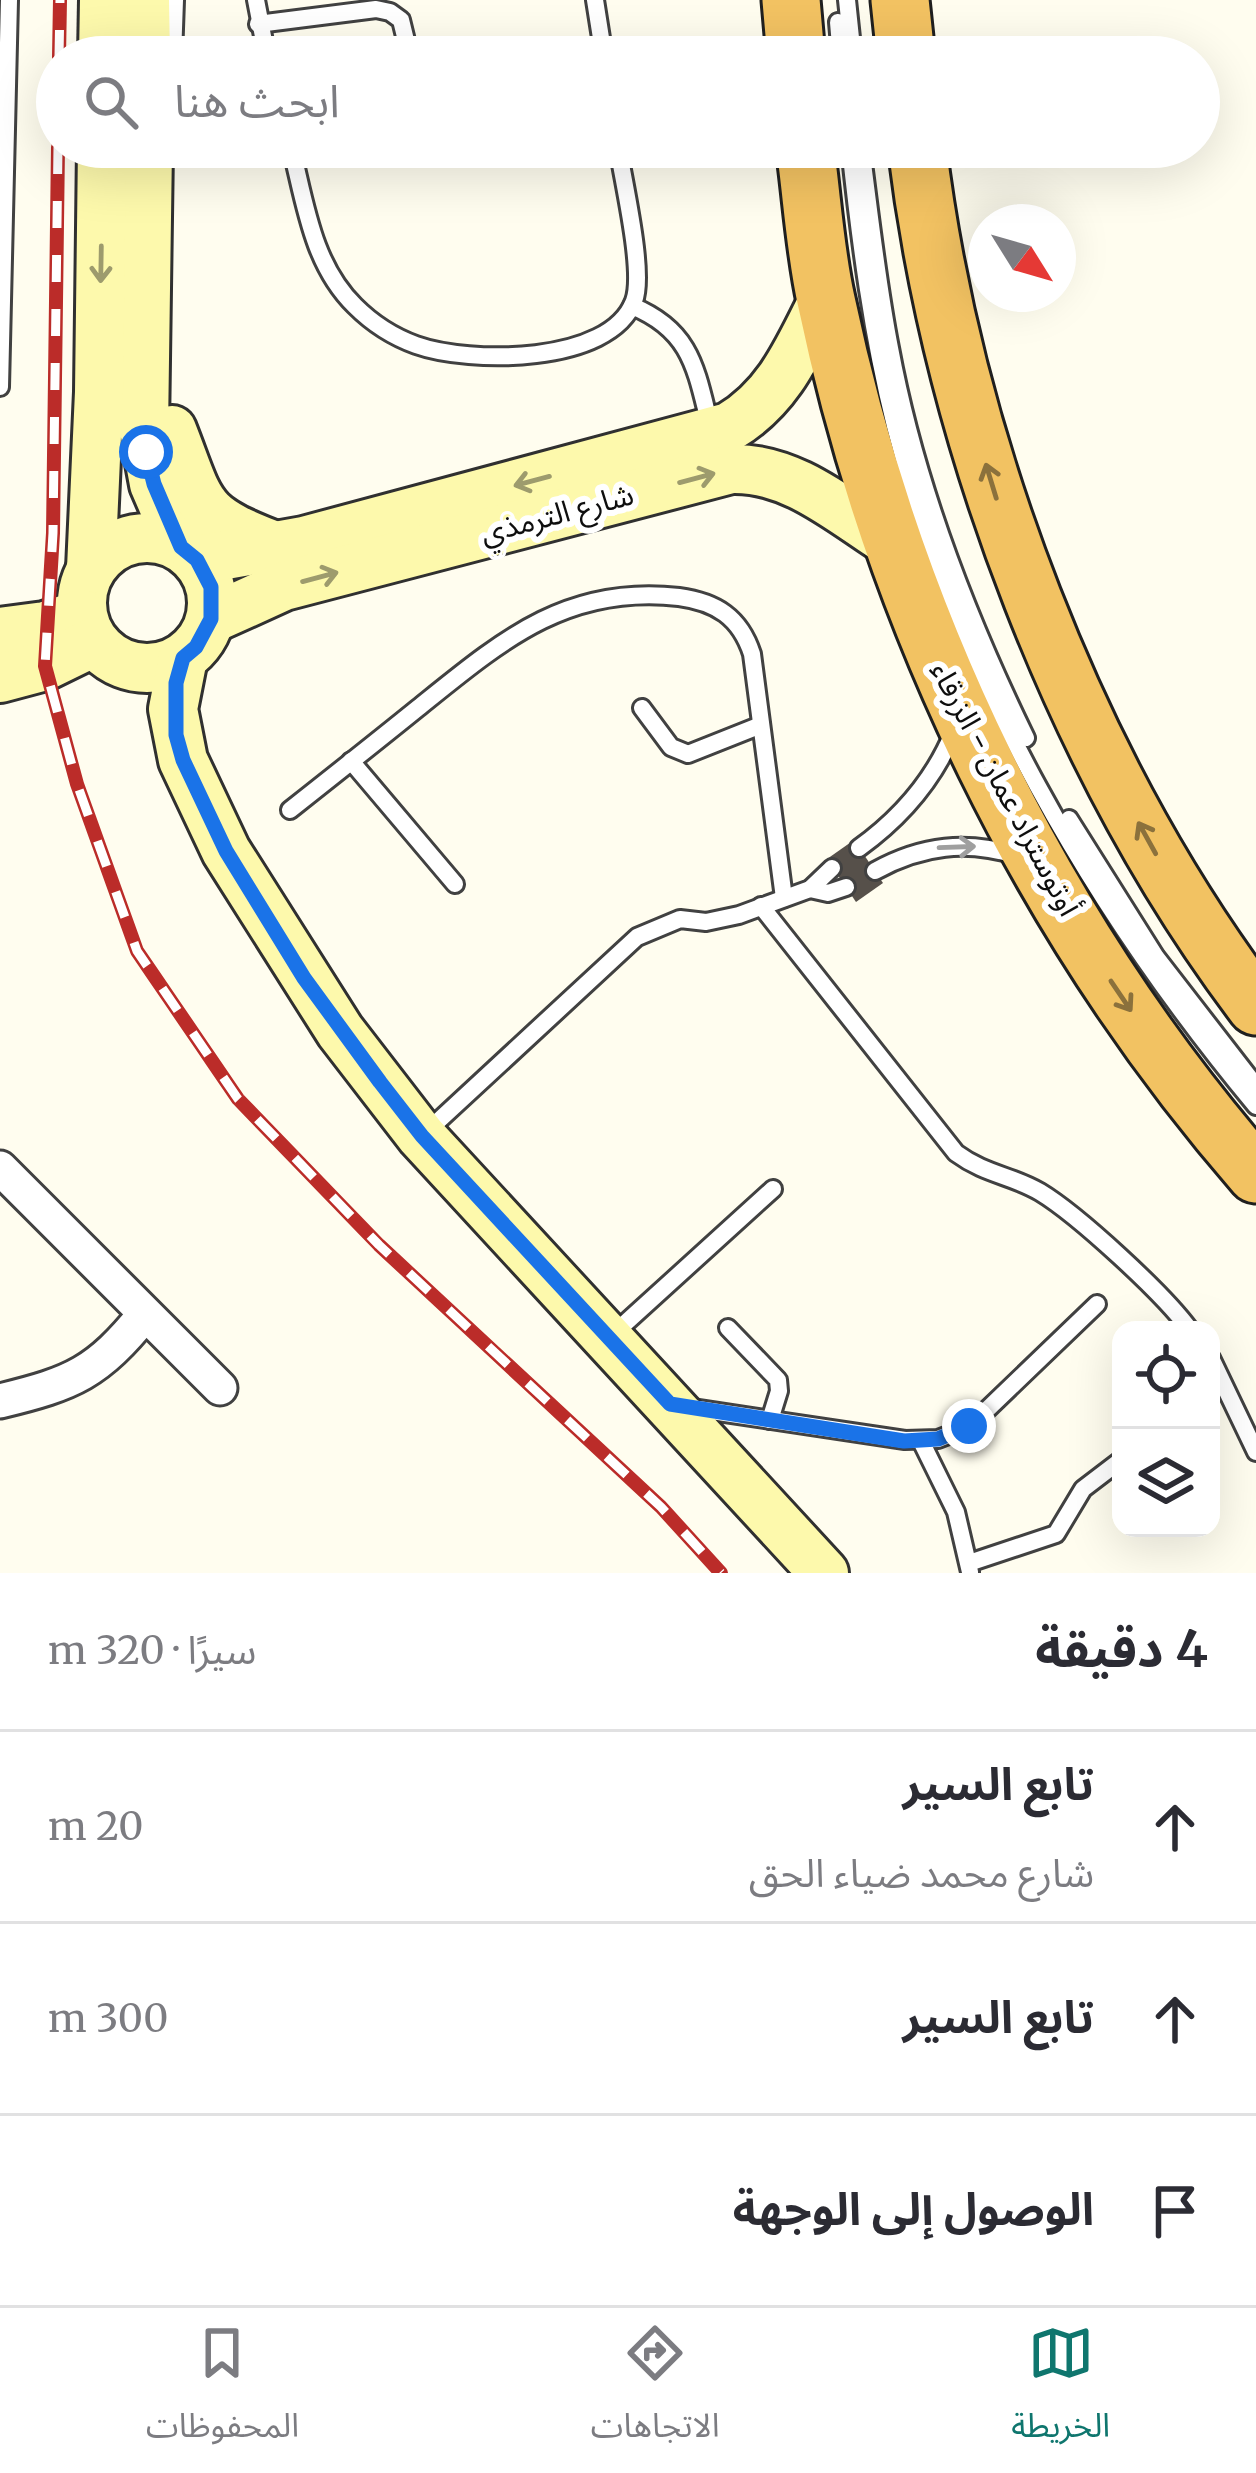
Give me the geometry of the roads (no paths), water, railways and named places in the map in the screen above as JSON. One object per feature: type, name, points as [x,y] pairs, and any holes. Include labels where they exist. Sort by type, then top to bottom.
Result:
[{"type":"highway","points":[[791,0],[794,36]]},
{"type":"highway","points":[[900,0],[904,36]]},
{"type":"highway","name":"أوتوستراد عمان - الزرقاء","points":[[808,168],[825,297],[893,544],[933,654],[1040,866],[1164,1060],[1256,1174]]},
{"type":"highway","points":[[921,168],[952,341],[988,472],[1029,588],[1133,812],[1199,926],[1256,1006]]},
{"type":"main road","points":[[103,36],[104,0]]},
{"type":"main road","points":[[145,0],[146,36]]},
{"type":"main road","points":[[134,168],[99,392],[97,622],[148,714],[183,760],[226,851],[304,978],[422,1136],[824,1573]]},
{"type":"main road","points":[[0,632],[97,622],[153,668],[183,658],[196,647],[211,619],[211,587],[189,553],[149,469],[138,168]]},
{"type":"main road","name":"شارع الترمذي","points":[[189,553],[278,547],[712,434],[745,418],[772,393],[825,297]]},
{"type":"main road","points":[[143,377],[203,505],[237,532],[278,547]]},
{"type":"main road","name":"شارع الترمذي","points":[[211,619],[284,586],[731,470],[762,470],[790,479],[893,544]]},
{"type":"main road","points":[[0,678],[45,666],[97,622],[102,556],[132,539],[165,540],[189,553]]},
{"type":"main road","points":[[183,658],[173,709],[183,760]]},
{"type":"street","points":[[0,1168],[220,1388]]},
{"type":"street","points":[[0,1401],[82,1376],[117,1350],[146,1314]]},
{"type":"lane","points":[[0,387],[9,0]]},
{"type":"lane","points":[[174,36],[175,0]]},
{"type":"lane","points":[[256,0],[261,36]]},
{"type":"lane","points":[[596,0],[601,36]]},
{"type":"lane","points":[[836,0],[839,36]]},
{"type":"lane","points":[[847,0],[851,36]]},
{"type":"lane","points":[[258,24],[383,10],[401,20],[405,36]]},
{"type":"lane","points":[[296,168],[317,249],[356,307],[394,335],[439,351],[486,356],[535,355],[583,342],[621,321],[632,306],[638,278],[621,168]]},
{"type":"lane","points":[[852,168],[860,248],[891,410],[920,512],[966,636],[1099,895],[1256,1106]]},
{"type":"lane","points":[[864,168],[890,350],[933,511],[980,636],[1039,763],[1111,890],[1180,990],[1256,1086]]},
{"type":"lane","points":[[632,306],[662,321],[686,345],[712,434]]},
{"type":"lane","points":[[290,811],[530,624],[581,603],[636,595],[706,602],[741,628],[752,654],[784,898]]},
{"type":"lane","points":[[642,708],[671,747],[688,754],[761,725]]},
{"type":"lane","points":[[859,848],[897,817],[929,779],[961,713]]},
{"type":"lane","points":[[351,761],[455,884]]},
{"type":"lane","points":[[875,871],[914,853],[957,845],[1000,850],[1040,866]]},
{"type":"lane","points":[[422,1136],[637,937],[664,922],[717,921],[810,889],[832,868]]},
{"type":"lane","points":[[810,889],[828,892],[846,887]]},
{"type":"lane","points":[[761,906],[956,1153],[979,1170],[1034,1189],[1067,1210],[1181,1321]]},
{"type":"lane","points":[[609,1337],[773,1189]]},
{"type":"lane","points":[[670,1404],[921,1442],[954,1434],[983,1417],[1097,1304]]},
{"type":"lane","points":[[728,1328],[778,1380],[770,1420]]},
{"type":"lane","points":[[1220,1377],[1256,1452]]},
{"type":"lane","points":[[921,1442],[956,1512],[969,1568],[1056,1534],[1082,1489],[1112,1467]]},
{"type":"railway","points":[[59,36],[60,0]]},
{"type":"railway","points":[[58,168],[53,533],[45,666],[77,784],[137,951],[238,1099],[379,1245],[661,1507],[721,1573]]}]
